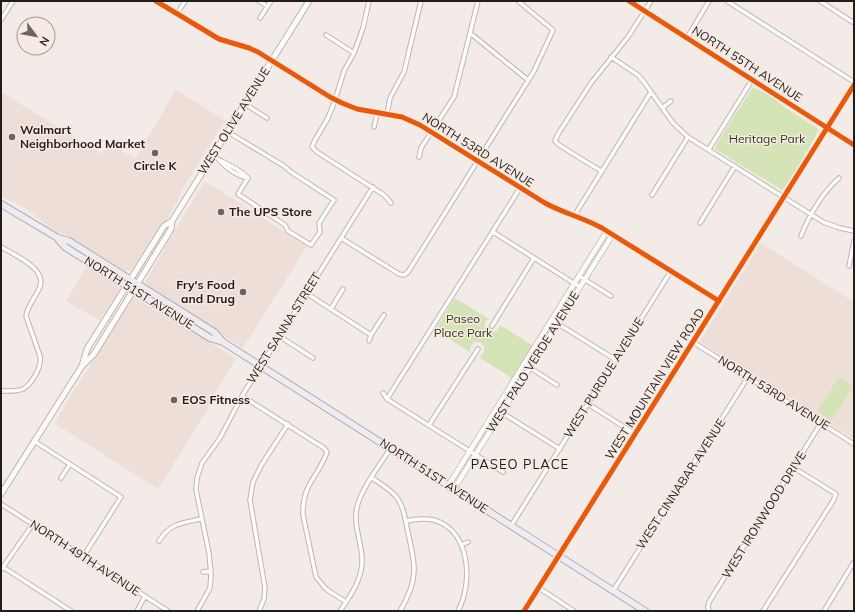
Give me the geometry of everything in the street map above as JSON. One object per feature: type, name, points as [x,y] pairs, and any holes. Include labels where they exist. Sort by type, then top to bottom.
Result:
[{"type":"main road","name":"WEST OLIVE AVENUE","points":[[1,494],[82,366],[94,354],[134,290],[171,229],[172,221],[309,1]]},
{"type":"main road","name":"NORTH 51ST AVENUE","points":[[1,204],[58,238],[69,241],[138,283],[214,332],[223,342],[260,366],[645,611]]},
{"type":"main road","name":"WEST OLIVE AVENUE","points":[[82,366],[87,350],[131,279],[164,226],[172,221]]},
{"type":"main road","name":"NORTH 51ST AVENUE","points":[[58,238],[65,247],[210,338],[223,342]]},
{"type":"street","points":[[1,20],[13,1]]},
{"type":"street","name":"NORTH 53RD AVENUE","points":[[156,1],[219,39],[249,48],[272,60],[335,100],[356,109],[402,117],[412,121],[554,209],[593,223],[613,234],[719,301]]},
{"type":"street","points":[[177,14],[185,1]]},
{"type":"street","points":[[259,1],[267,6]]},
{"type":"street","points":[[260,18],[270,1]]},
{"type":"street","points":[[369,1],[363,28],[354,53],[344,71],[328,118],[312,147],[317,152],[373,187],[384,195],[391,203]]},
{"type":"street","points":[[386,114],[390,98],[404,72],[421,1]]},
{"type":"street","points":[[419,157],[421,148],[454,96],[478,1]]},
{"type":"street","points":[[341,238],[399,274],[404,275],[408,272],[528,80],[553,30],[518,1]]},
{"type":"street","name":"NORTH 55TH AVENUE","points":[[629,1],[854,144]]},
{"type":"street","points":[[601,171],[555,141],[591,83],[629,36],[651,1]]},
{"type":"street","points":[[688,38],[709,1]]},
{"type":"street","points":[[727,1],[854,82]]},
{"type":"street","points":[[820,1],[854,23]]},
{"type":"street","points":[[470,33],[528,80]]},
{"type":"street","points":[[326,35],[354,53]]},
{"type":"street","points":[[611,57],[638,75],[673,122],[688,137],[830,225],[854,231]]},
{"type":"street","points":[[708,149],[752,80]]},
{"type":"street","name":"WEST MOUNTAIN VIEW ROAD","points":[[524,611],[854,85]]},
{"type":"street","points":[[574,216],[652,92]]},
{"type":"street","points":[[662,108],[671,101]]},
{"type":"street","points":[[244,104],[267,118]]},
{"type":"street","points":[[374,127],[376,113]]},
{"type":"street","points":[[212,156],[220,161],[226,162],[248,178],[238,194],[285,225],[288,231],[311,245],[320,232],[319,223],[334,200],[277,162],[228,132]]},
{"type":"street","points":[[652,195],[688,137]]},
{"type":"street","points":[[700,223],[735,166]]},
{"type":"street","points":[[801,236],[812,214],[826,192],[839,178]]},
{"type":"street","name":"WEST SANNA STREET","points":[[197,611],[210,588],[211,572],[209,553],[196,490],[197,478],[202,463],[220,438],[260,366],[373,187]]},
{"type":"street","points":[[387,399],[520,188]]},
{"type":"street","name":"WEST PALO VERDE AVENUE","points":[[451,487],[470,451],[607,231]]},
{"type":"street","points":[[493,232],[580,287]]},
{"type":"street","name":"WEST PALO VERDE AVENUE","points":[[451,487],[475,454],[502,412],[613,234]]},
{"type":"street","points":[[849,266],[854,241]]},
{"type":"street","points":[[1,247],[36,269],[42,282],[26,311],[26,316],[40,356],[40,366],[23,389],[15,391],[1,391]]},
{"type":"street","points":[[492,326],[534,258]]},
{"type":"street","name":"WEST PURDUE AVENUE","points":[[512,526],[672,271]]},
{"type":"street","points":[[579,276],[611,296]]},
{"type":"street","points":[[331,309],[343,288]]},
{"type":"street","points":[[306,293],[371,335]]},
{"type":"street","points":[[369,340],[384,315]]},
{"type":"street","points":[[552,320],[616,360]]},
{"type":"street","points":[[279,336],[313,358]]},
{"type":"street","name":"NORTH 53RD AVENUE","points":[[693,342],[854,444]]},
{"type":"street","points":[[429,425],[478,348]]},
{"type":"street","points":[[524,364],[557,385]]},
{"type":"street","name":"WEST CINNABAR AVENUE","points":[[613,591],[748,377]]},
{"type":"street","points":[[383,393],[387,399],[503,472]]},
{"type":"street","points":[[242,396],[288,424],[328,452],[305,491],[302,504],[303,515],[316,577],[326,589],[346,602]]},
{"type":"street","points":[[588,404],[635,434]]},
{"type":"street","points":[[496,409],[560,449]]},
{"type":"street","name":"WEST IRONWOOD DRIVE","points":[[708,609],[709,602],[821,423]]},
{"type":"street","points":[[267,611],[260,610],[264,599],[265,588],[250,500],[253,482],[262,464],[288,424]]},
{"type":"street","points":[[34,442],[121,497],[83,557]]},
{"type":"street","points":[[340,611],[357,584],[361,566],[361,554],[356,521],[360,498],[390,449]]},
{"type":"street","points":[[61,478],[70,464]]},
{"type":"street","points":[[763,611],[836,494],[794,468]]},
{"type":"street","points":[[372,478],[388,488],[398,498],[403,509],[408,529],[415,565],[414,582],[400,611]]},
{"type":"street","name":"NORTH 49TH AVENUE","points":[[1,504],[168,611]]},
{"type":"street","points":[[159,541],[165,532],[171,527],[177,524],[201,519]]},
{"type":"street","points":[[406,521],[423,519],[440,522],[451,529],[461,544],[466,561],[467,574],[466,592],[458,611]]},
{"type":"street","points":[[33,524],[2,568],[72,611]]},
{"type":"street","points":[[461,544],[468,542]]},
{"type":"street","points":[[824,611],[854,562]]},
{"type":"street","points":[[203,572],[211,572]]},
{"type":"street","points":[[538,588],[574,611]]},
{"type":"street","points":[[466,592],[472,594]]},
{"type":"street","points":[[137,611],[146,596]]},
{"type":"shaded area","points":[[176,90],[226,121],[183,188],[177,202],[161,229],[150,242],[131,270],[124,270],[70,237],[46,225],[31,212],[14,202],[1,197],[1,92],[102,154],[109,143],[135,159]]},
{"type":"shaded area","points":[[205,181],[307,246],[243,348],[148,287],[145,282]]},
{"type":"shaded area","points":[[761,243],[854,302],[854,439],[701,342],[702,338]]},
{"type":"shaded area","points":[[87,266],[117,284],[120,290],[100,321],[66,301]]},
{"type":"shaded area","points":[[134,297],[158,312],[169,316],[236,359],[217,390],[209,407],[158,489],[54,423]]},
{"type":"green space","name":"Heritage Park","points":[[753,87],[772,97],[818,130],[813,142],[801,162],[782,190],[715,149],[716,145]]},
{"type":"green space","name":"Paseo Place Park","points":[[455,298],[489,319],[486,321],[484,326],[489,333],[497,331],[500,325],[533,346],[513,379],[479,357],[484,352],[484,347],[481,343],[474,342],[470,348],[470,352],[435,330]]},
{"type":"green space","points":[[839,377],[853,387],[832,420],[817,411]]},
{"type":"cycle path","points":[[156,1],[219,39],[258,52],[342,103],[357,109],[402,117],[420,125],[545,203],[602,228],[719,301]]},
{"type":"cycle path","points":[[629,1],[854,145]]},
{"type":"cycle path","points":[[524,611],[854,85]]},
{"type":"place","name":"Walmart Neighborhood Market","points":[[12,137]]},
{"type":"place","name":"Circle K","points":[[155,153]]},
{"type":"place","name":"The UPS Store","points":[[221,212]]},
{"type":"place","name":"Fry's Food and Drug","points":[[243,292]]},
{"type":"place","name":"EOS Fitness","points":[[174,400]]},
{"type":"district","name":"PASEO PLACE","points":[[520,464]]}]
